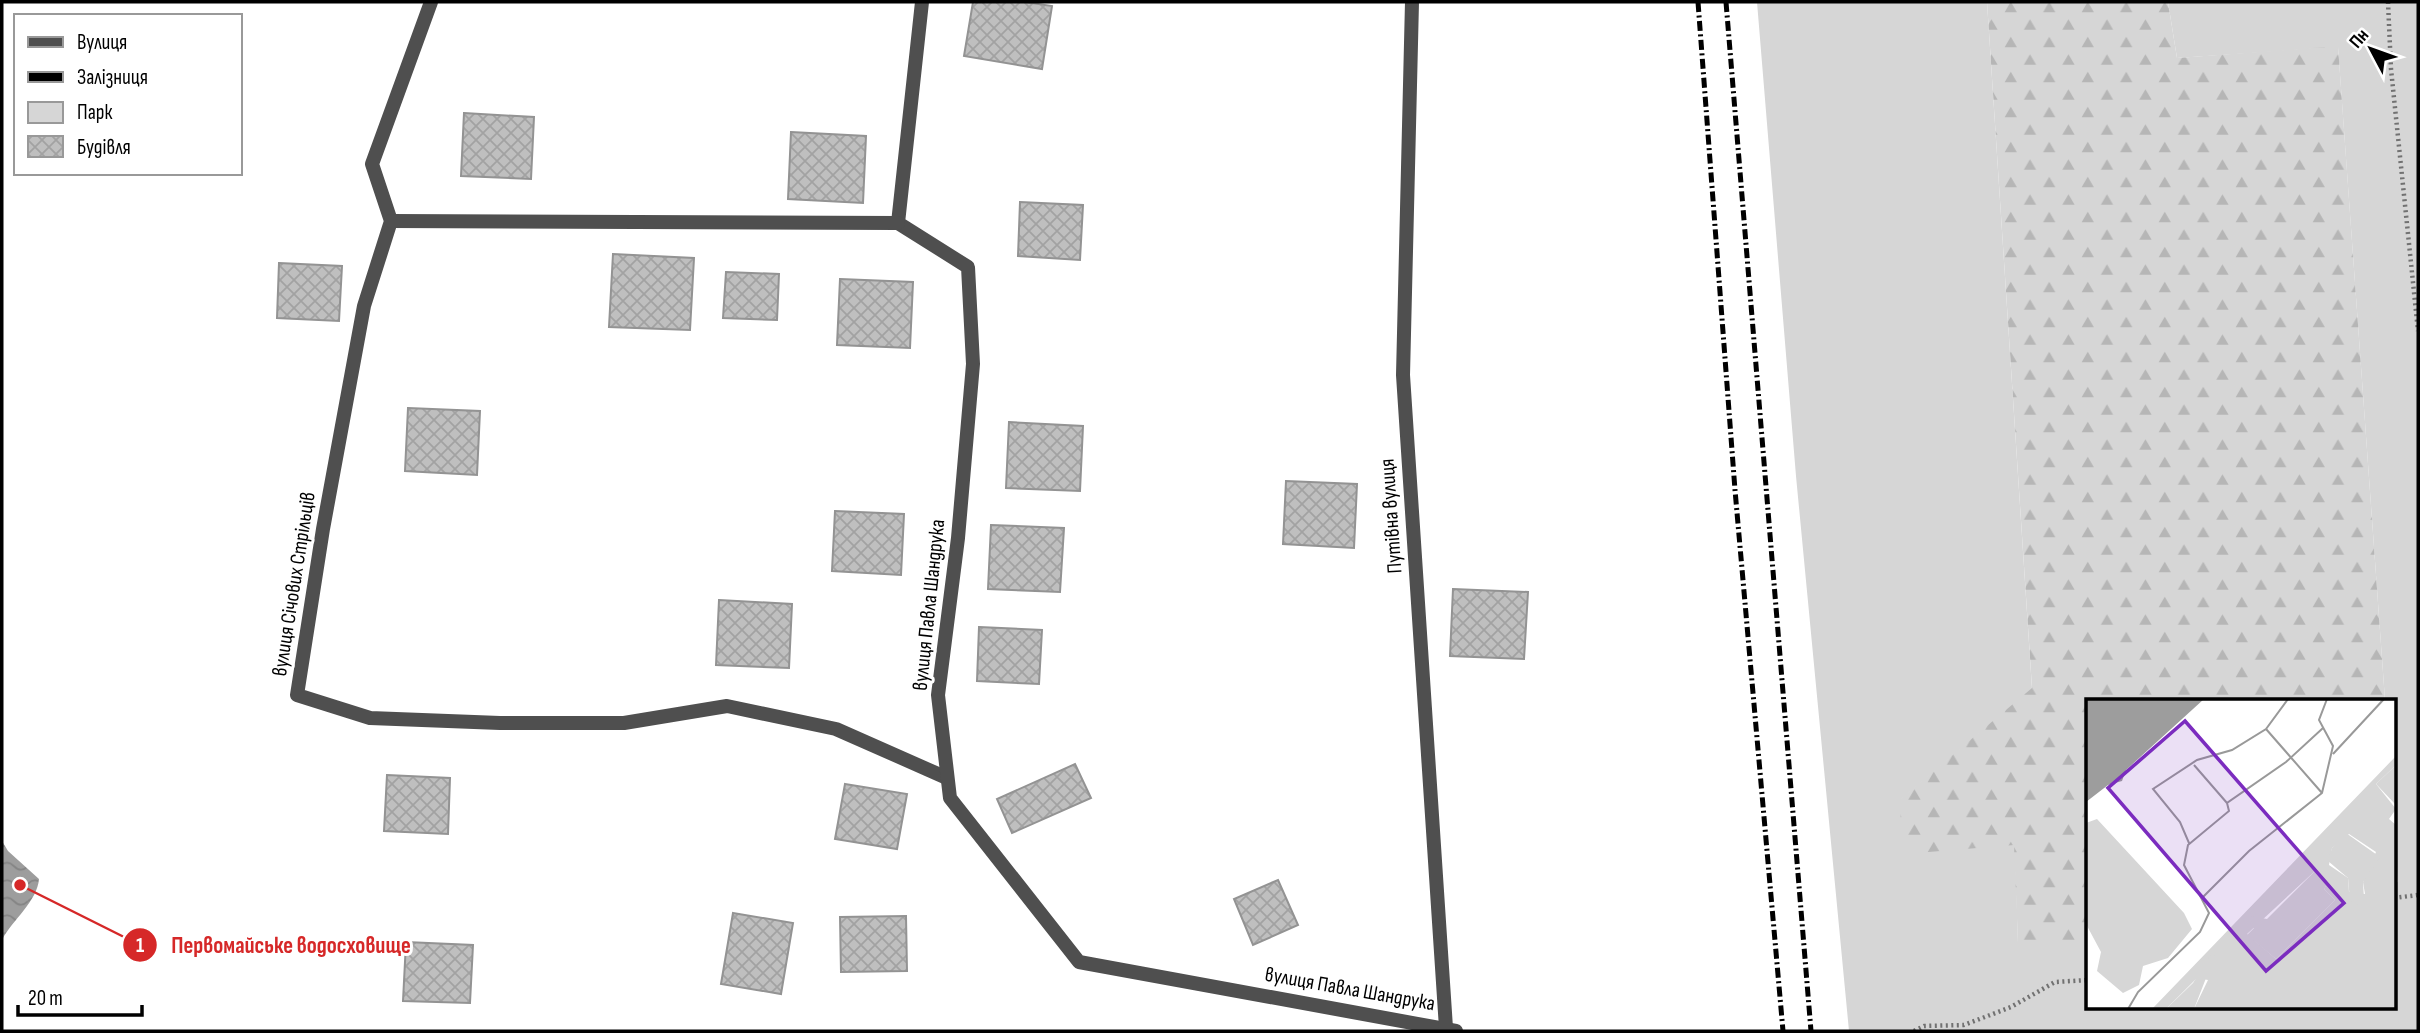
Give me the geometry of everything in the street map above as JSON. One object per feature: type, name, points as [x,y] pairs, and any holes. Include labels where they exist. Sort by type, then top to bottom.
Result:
[{"type":"street","points":[[430,2],[372,164],[391,220],[898,223],[922,2]]},
{"type":"street","name":"Путівна вулиця","points":[[1412,2],[1403,375],[1450,1030]]},
{"type":"street","name":"вулиця Січових Стрільців","points":[[391,220],[364,306],[323,529],[298,695],[370,718],[500,723],[624,723],[727,706],[836,729],[947,778]]},
{"type":"street","name":"вулиця Павла Шандрука","points":[[898,223],[968,267],[973,364],[958,538],[938,695],[950,798],[1079,962],[1450,1030]]},
{"type":"path","points":[[2388,2],[2391,69],[2418,331]]},
{"type":"path","points":[[2396,898],[2418,895]]},
{"type":"path","points":[[1913,1031],[1924,1026],[1964,1024],[2011,1007],[2055,982],[2086,980]]},
{"type":"green space","points":[[1757,2],[1987,2],[2032,689],[1900,800],[2015,844],[2018,943],[2086,943],[2086,1009],[2396,1009],[2396,699],[2385,699],[2338,47],[2177,58],[2168,2],[2418,2],[2418,1031],[1849,1031],[1796,476]]},
{"type":"green space","points":[[1987,2],[2168,2],[2177,58],[2338,46],[2385,699],[2086,699],[2086,943],[2018,943],[2014,845],[1904,854],[1899,800],[2032,688]]},
{"type":"water","points":[[2,841],[8,851],[39,879],[34,895],[2,940]]},
{"type":"building","points":[[973,2],[1025,2],[1052,6],[1042,69],[964,56]]},
{"type":"building","points":[[464,113],[534,117],[531,179],[461,176]]},
{"type":"building","points":[[791,132],[866,136],[863,203],[788,199]]},
{"type":"building","points":[[1020,202],[1083,205],[1080,260],[1018,256]]},
{"type":"building","points":[[613,254],[694,258],[690,330],[609,327]]},
{"type":"building","points":[[279,263],[342,266],[339,321],[277,318]]},
{"type":"building","points":[[726,272],[779,274],[777,320],[723,318]]},
{"type":"building","points":[[840,279],[913,282],[910,348],[837,345]]},
{"type":"building","points":[[408,408],[480,411],[477,475],[405,471]]},
{"type":"building","points":[[1009,422],[1083,426],[1080,491],[1006,488]]},
{"type":"building","points":[[1286,481],[1357,484],[1354,548],[1283,544]]},
{"type":"building","points":[[835,511],[904,514],[901,575],[832,571]]},
{"type":"building","points":[[991,525],[1064,528],[1060,592],[988,589]]},
{"type":"building","points":[[1453,589],[1528,592],[1524,659],[1450,656]]},
{"type":"building","points":[[719,600],[792,604],[789,668],[716,665]]},
{"type":"building","points":[[979,627],[1042,630],[1039,684],[977,681]]},
{"type":"building","points":[[1075,764],[1091,798],[1012,833],[997,799]]},
{"type":"building","points":[[387,775],[450,778],[448,834],[384,831]]},
{"type":"building","points":[[845,784],[907,794],[897,849],[835,839]]},
{"type":"building","points":[[1278,880],[1298,925],[1253,945],[1234,899]]},
{"type":"building","points":[[733,913],[793,923],[781,994],[721,984]]},
{"type":"building","points":[[906,916],[907,971],[841,972],[840,917]]},
{"type":"building","points":[[406,942],[473,945],[470,1003],[403,1001]]},
{"type":"railway","points":[[1698,2],[1735,490],[1783,1031]]},
{"type":"railway","points":[[1726,2],[1811,1031]]},
{"type":"place","name":"Первомайське водосховище","points":[[20,885]]}]
